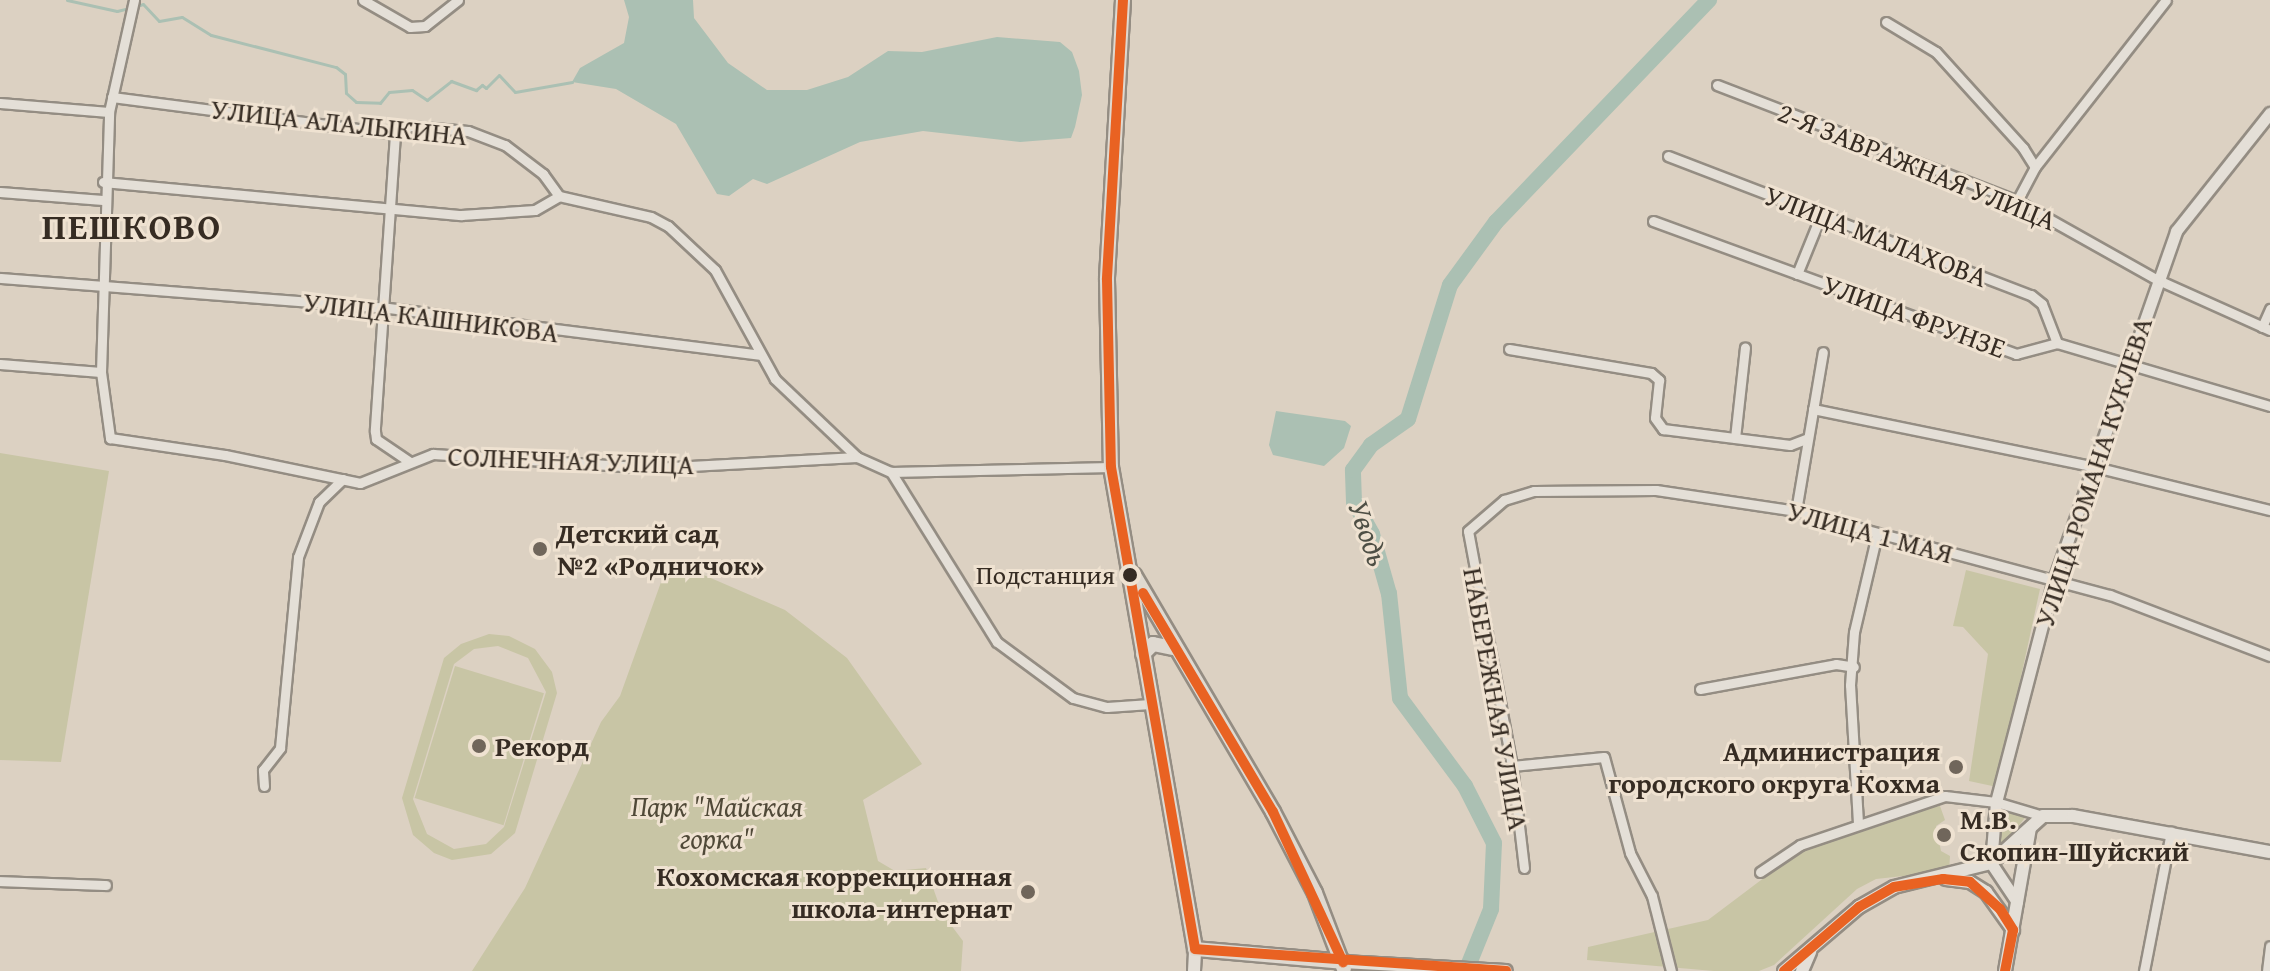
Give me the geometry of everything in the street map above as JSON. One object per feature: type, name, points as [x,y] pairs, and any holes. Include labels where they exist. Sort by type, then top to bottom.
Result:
[{"type":"main road","points":[[1123,0],[1107,280],[1111,467],[1195,949],[1194,971]]},
{"type":"main road","points":[[1129,564],[1174,648],[1273,812],[1344,966]]},
{"type":"main road","points":[[1143,654],[1153,644],[1174,648]]},
{"type":"main road","points":[[1784,971],[1859,907],[1894,887],[1943,879],[1991,863],[2043,816],[2073,816],[2270,852]]},
{"type":"main road","points":[[2005,971],[2030,828]]},
{"type":"main road","points":[[1943,879],[1970,882],[1986,892],[2013,930]]},
{"type":"main road","points":[[1802,971],[1815,946]]},
{"type":"main road","points":[[1195,949],[1344,966],[1504,971]]},
{"type":"street","points":[[0,364],[101,372],[103,182],[109,112],[134,0]]},
{"type":"street","points":[[363,0],[410,27],[425,26],[458,0]]},
{"type":"street","points":[[2017,201],[2035,167],[2166,0]]},
{"type":"street","points":[[1886,22],[1936,52],[2035,167]]},
{"type":"street","name":"2-Я ЗАВРАЖНАЯ УЛИЦА","points":[[1717,85],[2017,201],[2156,279],[2266,328]]},
{"type":"street","name":"УЛИЦА АЛАЛЫКИНА","points":[[112,97],[395,134],[410,126],[468,131],[505,145],[543,174],[559,196]]},
{"type":"street","points":[[0,103],[109,112]]},
{"type":"street","name":"УЛИЦА РОМАНА КУКЛЕВА","points":[[1991,863],[1996,802],[2054,580],[2095,467],[2156,279],[2191,207],[2270,113]]},
{"type":"street","points":[[395,134],[375,431],[376,439],[410,462]]},
{"type":"street","name":"УЛИЦА МАЛАХОВА","points":[[1668,156],[2031,295],[2042,304],[2057,343]]},
{"type":"street","points":[[103,182],[388,211],[461,215],[535,210],[559,196],[651,217],[668,226],[715,270],[759,355],[775,379],[857,457]]},
{"type":"street","points":[[0,192],[103,200]]},
{"type":"street","points":[[1797,274],[1821,215]]},
{"type":"street","name":"УЛИЦА ФРУНЗЕ","points":[[1653,221],[2016,354],[2057,343]]},
{"type":"street","name":"УЛИЦА КАШНИКОВА","points":[[0,278],[381,307],[759,355]]},
{"type":"street","points":[[2266,328],[2270,309]]},
{"type":"street","points":[[2057,343],[2270,406]]},
{"type":"street","points":[[1735,438],[1745,348]]},
{"type":"street","points":[[1509,349],[1651,373],[1661,389],[1655,418],[1663,429],[1790,445],[1808,438]]},
{"type":"street","points":[[1796,511],[1823,352]]},
{"type":"street","name":"СОЛНЕЧНАЯ УЛИЦА","points":[[101,372],[110,438],[225,455],[360,483],[433,454],[653,468],[857,457],[891,472],[1111,467]]},
{"type":"street","points":[[1813,409],[2095,467],[2270,510]]},
{"type":"street","points":[[891,472],[997,642],[1073,698],[1107,707],[1150,704]]},
{"type":"street","points":[[264,786],[263,770],[280,748],[298,557],[319,502],[343,479]]},
{"type":"street","name":"УЛИЦА 1 МАЯ","points":[[1468,531],[1504,500],[1534,491],[1656,490],[1796,511],[2054,580],[2270,656]]},
{"type":"street","name":"НАБЕРЕЖНАЯ УЛИЦА","points":[[1468,531],[1512,766],[1524,868]]},
{"type":"street","points":[[1858,823],[1850,685],[1854,667],[1854,632],[1877,534]]},
{"type":"street","points":[[1700,689],[1836,664],[1854,667]]},
{"type":"street","points":[[1512,766],[1604,757],[1630,853],[1652,896],[1671,971]]},
{"type":"street","points":[[1760,872],[1800,845],[1945,796],[1996,802],[2043,816]]},
{"type":"street","points":[[2144,971],[2171,832]]},
{"type":"street","points":[[1991,863],[2017,902]]},
{"type":"street","points":[[0,881],[106,885]]},
{"type":"street","points":[[2267,971],[2270,946]]},
{"type":"green space","points":[[0,453],[109,471],[61,762],[0,760]]},
{"type":"green space","name":"Парк \"Майская горка\"","points":[[669,560],[785,610],[847,658],[922,764],[863,800],[878,861],[895,871],[926,868],[942,913],[963,941],[961,971],[472,971],[525,888],[601,722],[620,696]]},
{"type":"green space","points":[[1966,570],[2040,589],[1997,787],[1969,781],[1988,654],[1963,627],[1953,626]]},
{"type":"green space","points":[[489,634],[509,636],[535,649],[552,672],[557,693],[515,833],[491,854],[452,860],[434,853],[413,835],[402,798],[444,658],[461,644]],"holes":[[[498,646],[528,658],[546,692],[504,827],[486,844],[454,849],[427,834],[413,799],[454,664],[474,649]]]},
{"type":"green space","name":"Рекорд","points":[[455,666],[544,693],[504,825],[415,798]]},
{"type":"green space","points":[[1940,806],[1945,820],[1936,826],[1941,851],[1950,856],[1949,871],[1876,879],[1857,889],[1774,965],[1759,971],[1714,971],[1587,960],[1588,947],[1708,920],[1806,846],[1909,809]]},
{"type":"green space","points":[[2003,812],[2027,815],[2002,848],[1998,847]]},
{"type":"shaded area","points":[[624,0],[693,0],[694,18],[728,63],[767,90],[807,90],[848,77],[888,51],[922,52],[997,37],[1060,42],[1072,52],[1079,71],[1082,95],[1075,127],[1071,138],[1020,142],[923,131],[860,142],[767,184],[753,179],[729,196],[717,194],[676,124],[616,89],[572,82],[580,68],[624,43],[629,17]]},
{"type":"shaded area","points":[[1276,411],[1345,421],[1351,426],[1344,448],[1324,466],[1273,455],[1269,445]]},
{"type":"waterway","points":[[67,0],[117,11],[129,8]]},
{"type":"waterway","name":"Уводь","points":[[1466,971],[1491,909],[1494,843],[1465,786],[1400,698],[1389,594],[1372,534],[1354,502],[1353,470],[1371,445],[1408,419],[1450,285],[1496,222],[1709,0]]},
{"type":"waterway","points":[[137,6],[143,4],[159,21],[182,17],[211,35],[336,67],[345,74],[346,93],[356,102],[380,103],[389,92],[412,90],[427,100],[451,81],[476,90],[482,85],[486,88],[499,75],[515,92],[572,82]]},
{"type":"transit line","points":[[1123,0],[1107,280],[1111,467],[1195,949],[1506,971]]},
{"type":"transit line","points":[[1143,593],[1273,812],[1343,962]]},
{"type":"transit line","points":[[1784,971],[1859,907],[1894,887],[1943,879],[1970,882],[2000,909],[2013,930],[2005,971]]},
{"type":"place","name":"Детский сад №2 «Родничок»","points":[[540,549]]},
{"type":"place","name":"Подстанция","points":[[1130,575]]},
{"type":"place","name":"Рекорд","points":[[479,746]]},
{"type":"place","name":"Администрация городского округа Кохма","points":[[1956,767]]},
{"type":"place","name":"М.В. Скопин-Шуйский","points":[[1944,835]]},
{"type":"place","name":"Кохомская коррекционная школа-интернат","points":[[1028,892]]},
{"type":"district","name":"ПЕШКОВО","points":[[132,226]]}]
